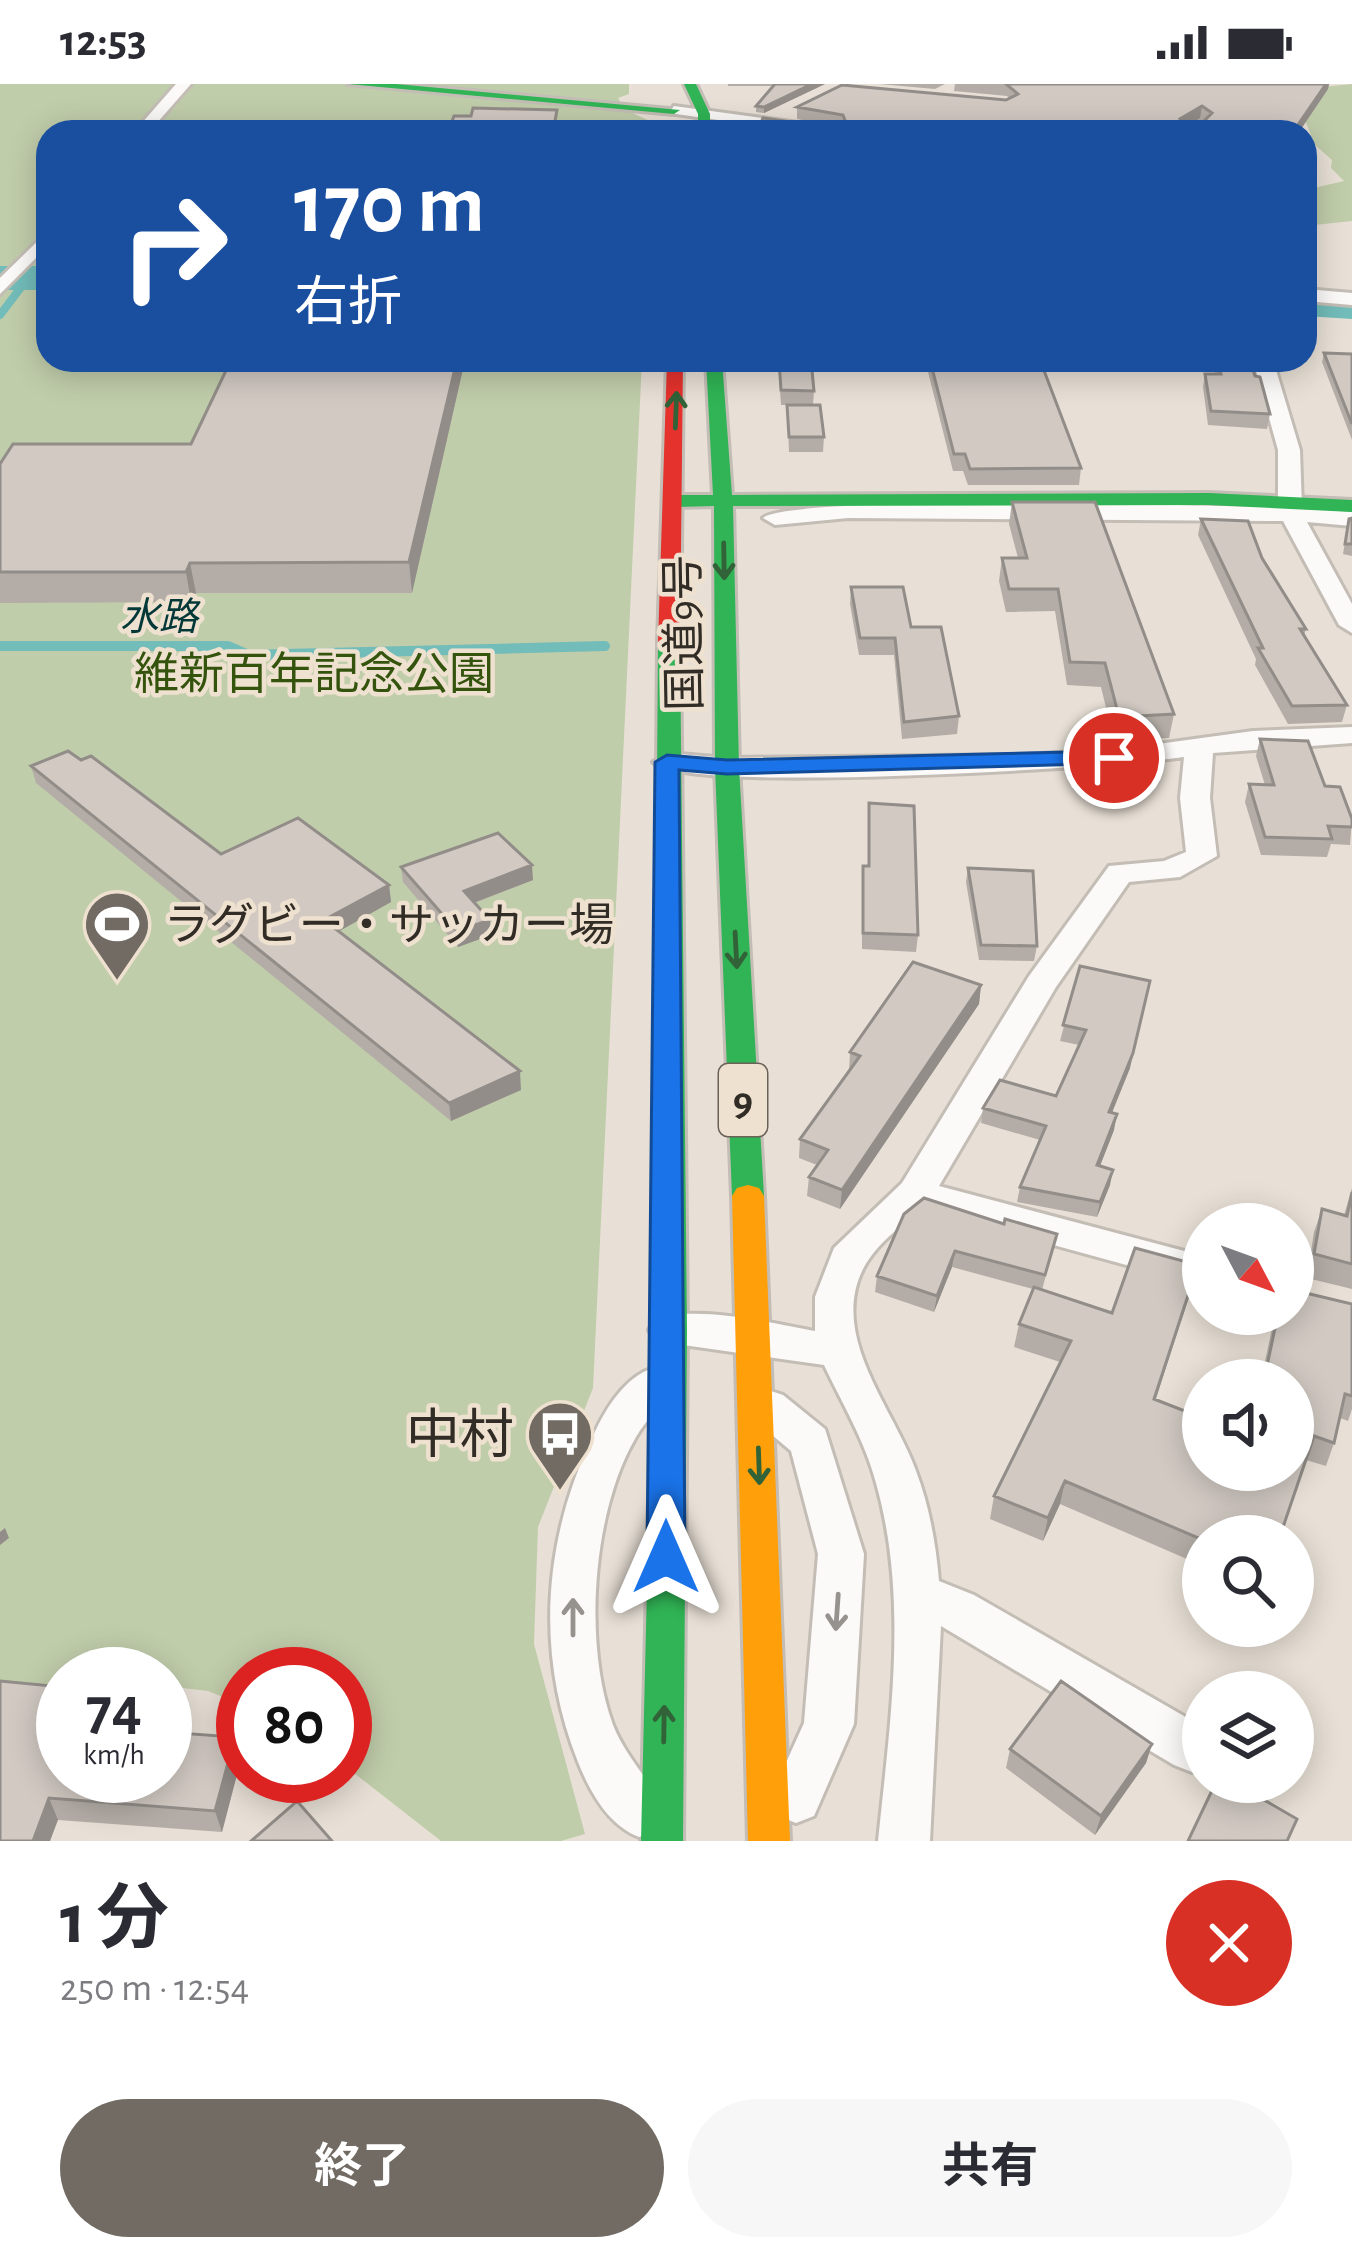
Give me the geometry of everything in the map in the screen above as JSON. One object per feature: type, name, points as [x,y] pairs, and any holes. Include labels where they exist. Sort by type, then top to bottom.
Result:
[{"type":"main road","points":[[354,84],[665,120]]},
{"type":"main road","points":[[662,84],[674,120]]},
{"type":"main road","points":[[689,84],[711,116]]},
{"type":"main road","name":"国道9号","points":[[662,1837],[669,1351],[667,762],[675,372]]},
{"type":"main road","name":"国道9号","points":[[715,372],[723,501],[727,767],[755,1336],[769,1838]]},
{"type":"main road","points":[[676,501],[1352,506]]},
{"type":"street","points":[[152,120],[184,84]]},
{"type":"street","points":[[773,120],[795,109]]},
{"type":"street","points":[[711,116],[744,120]]},
{"type":"street","points":[[711,116],[744,120]]},
{"type":"street","points":[[0,289],[36,249]]},
{"type":"street","points":[[1317,296],[1352,299]]},
{"type":"street","points":[[1317,313],[1352,315]]},
{"type":"street","points":[[1266,372],[1289,450],[1290,508],[1302,541],[1352,625]]},
{"type":"street","points":[[775,518],[848,511],[1290,508],[1352,519]]},
{"type":"street","points":[[667,762],[727,767],[1020,764],[1276,737],[1352,735]]},
{"type":"street","points":[[904,1841],[921,1631],[916,1593],[898,1484],[838,1351],[831,1307],[851,1246],[915,1193],[1041,983],[1120,873],[1169,870],[1202,856],[1196,798],[1199,748]]},
{"type":"street","points":[[915,1193],[1182,1265]]},
{"type":"street","points":[[662,1837],[622,1797],[589,1730],[572,1628],[576,1544],[604,1459],[634,1401],[669,1351],[755,1336],[838,1351]]},
{"type":"street","points":[[757,1398],[810,1442],[841,1554],[829,1724],[802,1791],[769,1838]]},
{"type":"street","points":[[916,1593],[957,1610],[1182,1742]]},
{"type":"green space","name":"維新百年記念公園","points":[[0,84],[629,84],[629,94],[618,98],[624,109],[648,120],[36,120],[36,372],[641,372],[593,1388],[538,1527],[534,1644],[585,1834],[561,1841],[441,1841],[372,1787],[372,1647],[216,1647],[216,1694],[192,1689],[192,1647],[36,1647],[36,1690],[0,1691]]},
{"type":"green space","points":[[1352,84],[1352,221],[1317,225],[1317,187],[1344,181],[1317,147],[1317,120],[1305,120],[1293,90]]},
{"type":"building","points":[[775,84],[812,84],[764,107],[756,106]]},
{"type":"building","points":[[1006,84],[1326,84],[1301,120],[1205,120],[1212,113],[1202,106],[1181,120],[845,120],[843,115],[797,107],[842,85],[1006,100],[1018,94]]},
{"type":"building","points":[[473,108],[557,110],[555,120],[452,120],[471,116]]},
{"type":"building","points":[[1324,353],[1352,354],[1352,424]]},
{"type":"building","points":[[225,372],[454,372],[409,562],[190,563],[186,572],[0,572],[0,464],[13,444],[191,444]]},
{"type":"building","points":[[780,372],[812,372],[814,391],[781,390]]},
{"type":"building","points":[[933,372],[1045,372],[1081,468],[970,469],[965,454],[954,454]]},
{"type":"building","points":[[1254,372],[1260,377],[1270,414],[1211,411],[1205,374]]},
{"type":"building","points":[[787,405],[820,405],[824,437],[789,437]]},
{"type":"building","points":[[1012,502],[1095,502],[1174,714],[1119,717],[1105,663],[1070,662],[1058,589],[1009,589],[1002,558],[1027,558]]},
{"type":"building","points":[[1201,519],[1248,521],[1262,558],[1306,629],[1300,629],[1347,705],[1292,706],[1258,648],[1263,648]]},
{"type":"building","points":[[1349,519],[1352,544],[1345,544]]},
{"type":"building","points":[[851,587],[903,587],[911,627],[941,627],[959,716],[904,722],[895,638],[860,638]]},
{"type":"building","points":[[1260,739],[1308,741],[1325,786],[1340,787],[1352,827],[1328,826],[1332,839],[1265,837],[1249,784],[1274,785]]},
{"type":"building","points":[[68,751],[81,760],[91,756],[221,854],[298,818],[389,885],[324,920],[520,1071],[449,1103],[31,766]]},
{"type":"building","points":[[869,803],[914,806],[918,935],[863,933]]},
{"type":"building","points":[[498,833],[532,865],[464,891],[490,920],[457,931],[401,867]]},
{"type":"building","points":[[968,868],[1033,871],[1037,946],[981,945]]},
{"type":"building","points":[[913,962],[981,985],[842,1190],[809,1177],[828,1150],[800,1139],[860,1056],[850,1052]]},
{"type":"building","points":[[1080,966],[1150,981],[1133,1053],[1109,1112],[1117,1114],[1097,1165],[1113,1170],[1100,1202],[1020,1187],[1046,1126],[983,1108],[1000,1080],[1056,1096],[1086,1030],[1063,1025]]},
{"type":"building","points":[[1352,1192],[1352,1264],[1314,1254],[1322,1209],[1347,1216]]},
{"type":"building","points":[[924,1198],[1004,1224],[1005,1219],[1057,1234],[1045,1275],[955,1251],[937,1296],[877,1276],[904,1214]]},
{"type":"building","points":[[1135,1248],[1182,1261],[1182,1314],[1154,1399],[1182,1410],[1182,1491],[1295,1491],[1287,1515],[1182,1515],[1182,1531],[1065,1481],[1048,1518],[994,1496],[1071,1341],[1019,1324],[1034,1287],[1112,1313]]},
{"type":"building","points":[[1314,1295],[1352,1304],[1352,1396],[1345,1394],[1334,1443],[1314,1436],[1314,1359],[1268,1359],[1274,1335],[1314,1335]]},
{"type":"building","points":[[0,1681],[36,1684],[36,1803],[47,1803],[33,1841],[0,1841]]},
{"type":"building","points":[[1061,1681],[1152,1744],[1101,1816],[1010,1749]]},
{"type":"building","points":[[192,1734],[216,1736],[215,1811],[113,1803],[192,1803]]},
{"type":"building","points":[[299,1803],[332,1841],[251,1841]]},
{"type":"building","points":[[1206,1803],[1269,1803],[1297,1819],[1287,1841],[1188,1841]]},
{"type":"waterway","name":"水路","points":[[0,278],[36,278]]},
{"type":"waterway","name":"水路","points":[[0,315],[28,278]]},
{"type":"waterway","points":[[1317,304],[1352,306]]},
{"type":"waterway","name":"水路","points":[[0,646],[228,646],[249,655],[605,646]]},
{"type":"traffic: fast","points":[[354,84],[674,110]]},
{"type":"traffic: fast","points":[[690,84],[704,120]]},
{"type":"traffic: fast","points":[[715,372],[723,501],[727,767],[748,1196]]},
{"type":"traffic: fast","points":[[676,501],[1209,499],[1352,506]]},
{"type":"traffic: fast","points":[[662,1841],[670,1330],[669,643]]},
{"type":"traffic: slow","points":[[748,1196],[769,1841]]},
{"type":"traffic: jam","points":[[669,643],[675,372]]},
{"type":"place","name":"ラグビー・サッカー場","points":[[117,983]]},
{"type":"place","name":"中村","points":[[560,1493]]},
{"type":"route","points":[[666,1557],[670,1330],[667,762],[727,767],[1011,764],[1114,758]]}]
